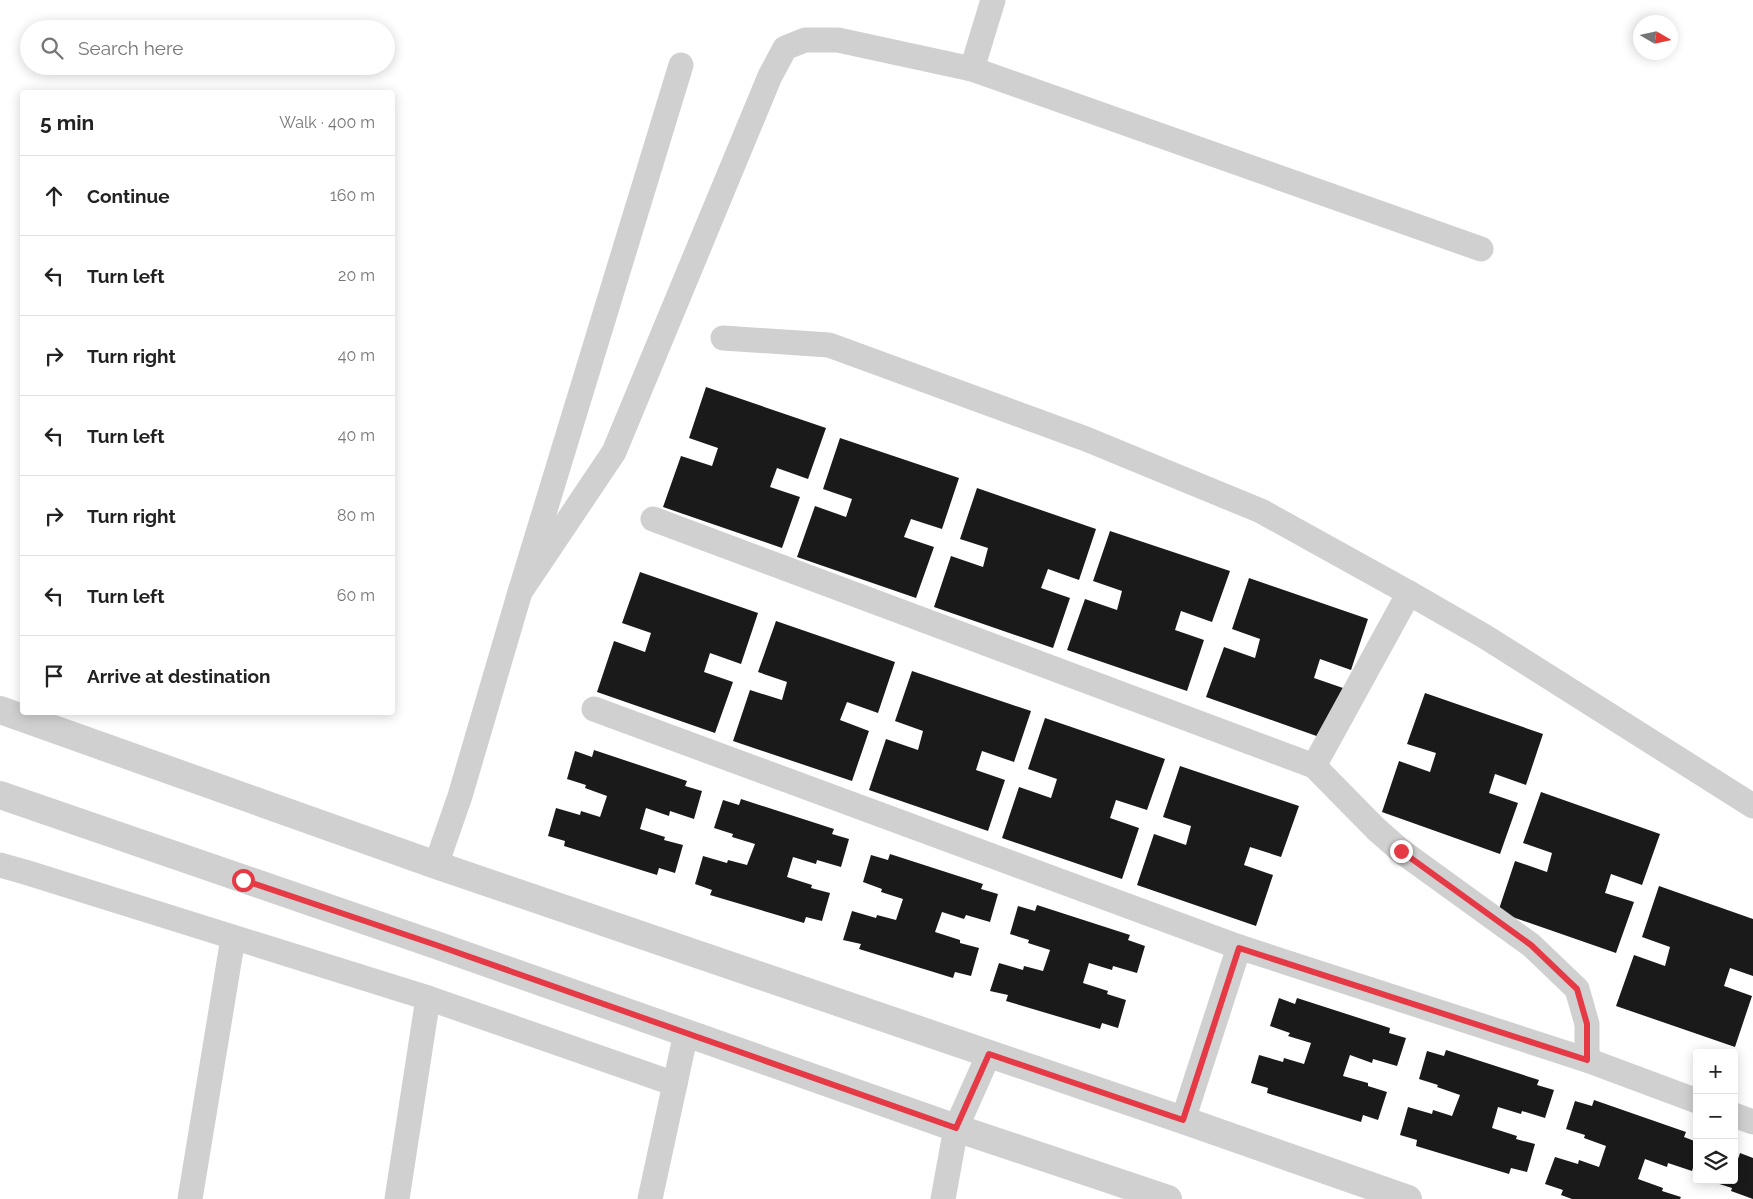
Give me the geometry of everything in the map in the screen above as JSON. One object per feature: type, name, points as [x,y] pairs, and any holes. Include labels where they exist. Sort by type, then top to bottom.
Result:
[{"type":"street","points":[[972,69],[993,0]]},
{"type":"street","points":[[520,592],[614,452],[770,76],[785,48],[805,40],[838,40],[972,69],[1481,249]]},
{"type":"street","points":[[436,866],[460,796],[520,592],[681,65]]},
{"type":"street","points":[[723,338],[829,346],[1086,439],[1261,511],[1484,636],[1753,806]]},
{"type":"street","points":[[654,519],[1314,766],[1335,785],[1376,829],[1401,851],[1531,945],[1577,989],[1587,1024],[1587,1060]]},
{"type":"street","points":[[1314,766],[1410,593]]},
{"type":"street","points":[[594,709],[1239,948],[1587,1060],[1693,1100]]},
{"type":"street","points":[[0,710],[436,866],[1183,1120],[1408,1199]]},
{"type":"street","points":[[0,795],[956,1128],[1168,1199]]},
{"type":"street","points":[[0,866],[25,872],[428,998],[675,1084]]},
{"type":"street","points":[[190,1199],[233,938]]},
{"type":"street","points":[[1183,1120],[1239,948]]},
{"type":"street","points":[[397,1199],[428,998]]},
{"type":"street","points":[[650,1199],[686,1033]]},
{"type":"street","points":[[943,1199],[956,1128],[989,1054]]},
{"type":"street","points":[[1738,1116],[1753,1122]]},
{"type":"building","points":[[706,387],[826,428],[808,479],[777,468],[770,487],[800,497],[782,548],[663,507],[681,456],[712,466],[718,448],[689,438]]},
{"type":"building","points":[[840,438],[959,478],[942,529],[911,519],[904,537],[934,547],[916,598],[797,557],[815,506],[846,517],[852,499],[823,489]]},
{"type":"building","points":[[977,488],[1096,529],[1079,580],[1048,569],[1041,588],[1070,598],[1053,648],[934,607],[951,556],[983,567],[988,548],[960,539]]},
{"type":"building","points":[[1110,531],[1230,571],[1212,622],[1181,611],[1175,630],[1204,640],[1187,691],[1067,650],[1085,599],[1117,610],[1122,591],[1093,581]]},
{"type":"building","points":[[640,572],[758,613],[741,664],[710,653],[704,672],[733,682],[715,733],[597,692],[614,641],[645,652],[651,633],[622,623]]},
{"type":"building","points":[[1249,578],[1368,619],[1351,670],[1320,659],[1314,678],[1343,688],[1325,739],[1206,697],[1224,647],[1255,658],[1260,639],[1232,629]]},
{"type":"building","points":[[776,621],[895,662],[878,713],[847,702],[840,720],[869,731],[852,781],[733,741],[750,690],[782,700],[787,682],[758,672]]},
{"type":"building","points":[[912,671],[1031,711],[1014,762],[982,751],[976,770],[1005,780],[988,831],[869,790],[886,739],[918,750],[923,731],[895,721]]},
{"type":"building","points":[[1425,693],[1543,734],[1526,785],[1495,774],[1489,793],[1518,803],[1500,854],[1382,812],[1399,761],[1430,772],[1436,753],[1407,744]]},
{"type":"building","points":[[1045,718],[1165,759],[1147,810],[1116,800],[1110,818],[1139,828],[1122,879],[1002,838],[1019,787],[1051,798],[1057,779],[1028,769]]},
{"type":"building","points":[[594,750],[687,781],[685,786],[702,791],[694,819],[670,811],[669,816],[646,808],[640,829],[665,837],[664,840],[683,845],[675,873],[659,868],[657,875],[564,846],[565,841],[548,836],[556,808],[580,815],[581,811],[600,817],[607,796],[585,788],[586,785],[567,779],[575,751],[592,757]]},
{"type":"building","points":[[1180,766],[1299,806],[1281,857],[1250,847],[1244,865],[1273,875],[1256,926],[1137,885],[1154,834],[1186,845],[1191,826],[1163,817]]},
{"type":"building","points":[[1541,792],[1660,834],[1642,885],[1611,874],[1605,893],[1634,902],[1616,953],[1498,912],[1515,861],[1547,872],[1552,853],[1523,843]]},
{"type":"building","points":[[741,799],[834,829],[832,834],[849,839],[841,867],[817,860],[816,864],[793,857],[787,877],[812,885],[811,888],[830,893],[822,921],[806,917],[804,923],[710,895],[712,890],[695,884],[703,856],[727,863],[728,860],[747,865],[755,844],[732,837],[733,834],[714,828],[723,800],[739,805]]},
{"type":"building","points":[[890,854],[983,884],[981,889],[998,894],[990,922],[966,915],[964,919],[942,912],[935,932],[960,940],[960,943],[979,948],[971,976],[955,972],[953,978],[859,949],[861,944],[843,940],[852,911],[876,918],[877,915],[896,920],[903,899],[881,892],[882,889],[863,882],[871,855],[888,860]]},
{"type":"building","points":[[1659,886],[1753,919],[1753,976],[1730,968],[1724,986],[1752,996],[1735,1047],[1616,1006],[1634,955],[1665,966],[1670,947],[1642,937]]},
{"type":"building","points":[[1037,905],[1130,935],[1128,940],[1145,946],[1137,973],[1113,966],[1112,970],[1089,963],[1083,983],[1108,991],[1107,994],[1126,1000],[1118,1028],[1102,1023],[1100,1029],[1006,1001],[1008,995],[990,991],[999,963],[1023,970],[1024,966],[1043,971],[1050,950],[1028,943],[1029,940],[1010,934],[1018,906],[1035,911]]},
{"type":"building","points":[[1279,998],[1295,1004],[1297,998],[1390,1028],[1389,1033],[1406,1038],[1397,1066],[1373,1059],[1372,1063],[1350,1055],[1343,1076],[1368,1083],[1368,1086],[1387,1092],[1378,1120],[1363,1115],[1361,1122],[1267,1093],[1268,1088],[1251,1083],[1259,1055],[1283,1062],[1284,1058],[1304,1064],[1311,1043],[1288,1036],[1290,1033],[1270,1026]]},
{"type":"building","points":[[1446,1050],[1539,1080],[1537,1085],[1554,1090],[1545,1118],[1522,1111],[1521,1114],[1498,1107],[1492,1128],[1517,1136],[1516,1139],[1535,1144],[1527,1172],[1511,1168],[1509,1174],[1416,1146],[1417,1140],[1400,1135],[1408,1107],[1432,1114],[1433,1110],[1452,1116],[1460,1095],[1419,1079],[1427,1051],[1444,1056]]},
{"type":"building","points":[[1594,1100],[1686,1132],[1684,1137],[1693,1140],[1692,1171],[1668,1163],[1667,1167],[1645,1159],[1638,1179],[1663,1188],[1662,1191],[1681,1197],[1680,1199],[1572,1199],[1561,1195],[1563,1190],[1545,1184],[1555,1157],[1578,1164],[1579,1160],[1599,1167],[1606,1146],[1584,1138],[1585,1135],[1566,1129],[1575,1101],[1592,1106]]},
{"type":"building","points":[[1740,1153],[1753,1158],[1753,1199],[1731,1191],[1732,1188],[1719,1184],[1738,1184],[1738,1159]]},
{"type":"route","points":[[243,880],[436,945],[956,1128],[989,1054],[1183,1120],[1239,948],[1587,1060],[1587,1024],[1577,989],[1531,945],[1401,851]]}]
